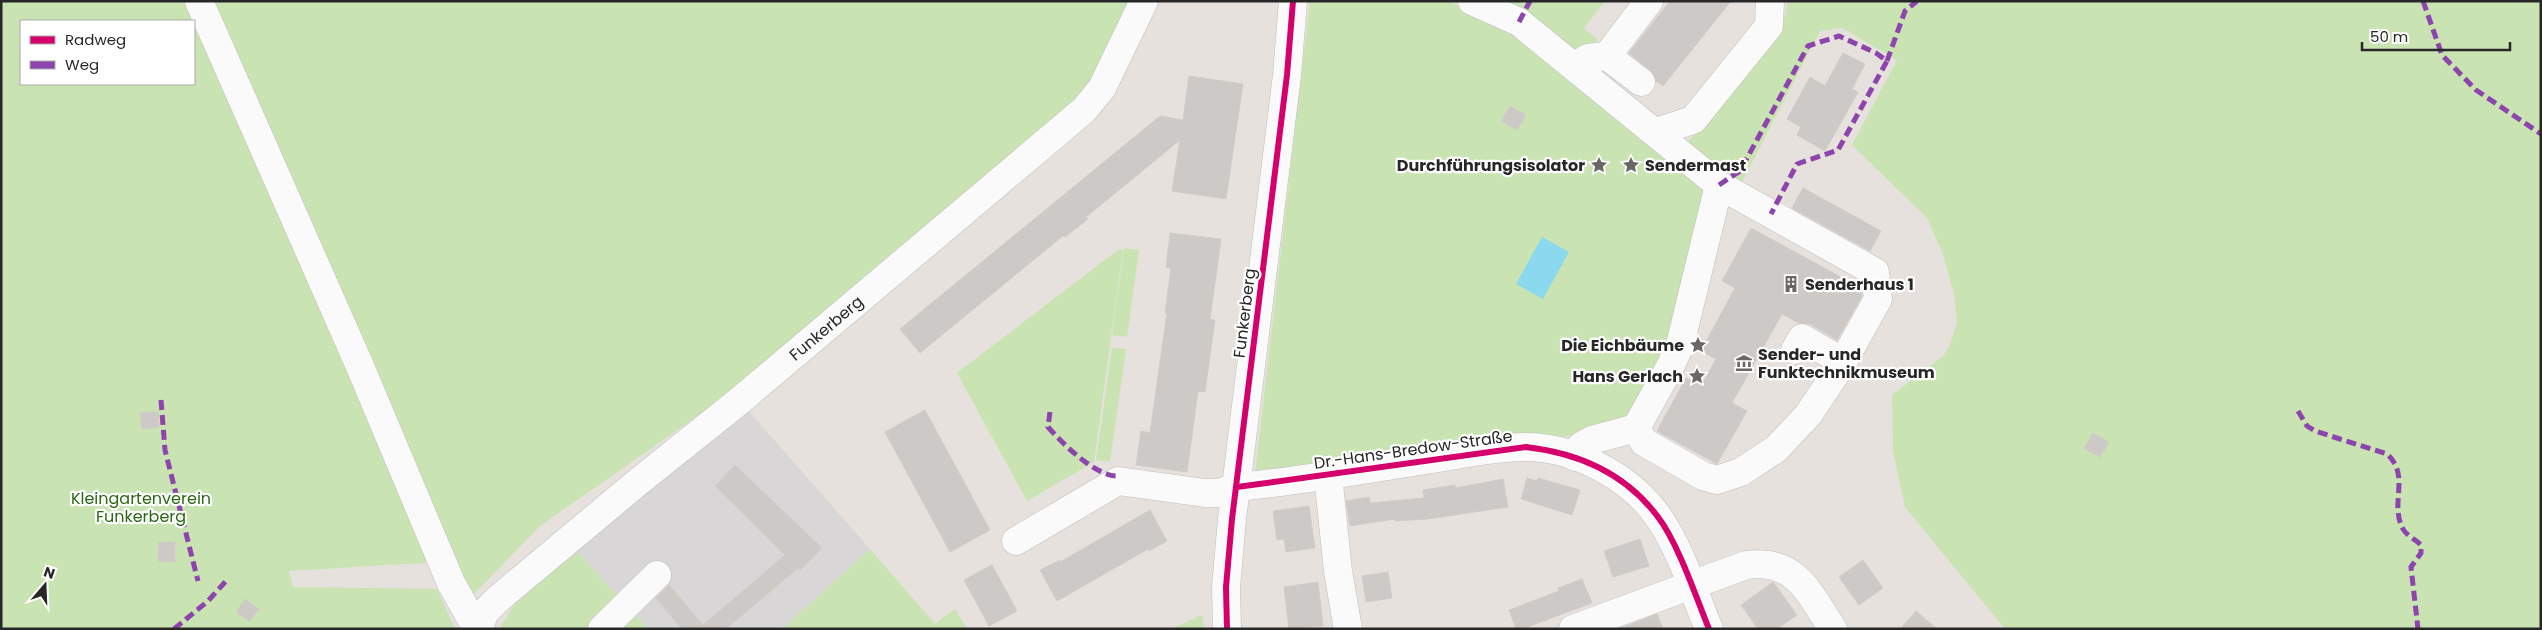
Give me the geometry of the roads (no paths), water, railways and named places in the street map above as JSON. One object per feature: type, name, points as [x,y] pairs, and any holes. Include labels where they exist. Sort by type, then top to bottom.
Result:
[{"type":"street","name":"Funkerberg","points":[[199,1],[359,364],[451,583],[478,629]]},
{"type":"street","name":"Funkerberg","points":[[478,629],[484,613],[499,598],[738,402],[1084,110],[1102,88],[1144,1]]},
{"type":"street","name":"Funkerberg","points":[[1227,629],[1226,587],[1287,75],[1293,1]]},
{"type":"street","points":[[1472,1],[1519,22],[1719,185],[1875,272],[1878,299],[1840,367],[1808,415],[1776,449],[1741,472],[1716,480],[1702,476],[1644,442],[1636,428]]},
{"type":"street","points":[[1607,56],[1649,1]]},
{"type":"street","points":[[1656,132],[1693,120],[1769,26],[1770,1]]},
{"type":"street","points":[[1575,66],[1588,58],[1607,56],[1641,82]]},
{"type":"street","points":[[1575,457],[1580,446],[1592,440],[1636,428],[1671,365],[1680,345],[1719,185]]},
{"type":"street","points":[[1796,350],[1802,338],[1833,356],[1840,367]]},
{"type":"street","name":"Dr.-Hans-Bredow-Straße","points":[[1016,541],[1118,481],[1219,494],[1237,487],[1471,453],[1526,447],[1575,457],[1602,469],[1634,490],[1659,518],[1709,629]]},
{"type":"street","points":[[1328,475],[1338,571],[1348,629]]},
{"type":"street","points":[[1573,629],[1746,565],[1759,563],[1781,567],[1791,572],[1803,584],[1834,629]]},
{"type":"street","points":[[602,629],[657,575]]},
{"type":"water","points":[[1542,237],[1569,252],[1543,299],[1516,284]]},
{"type":"place","name":"Durchführungsisolator","points":[[1599,165]]},
{"type":"place","name":"Sendermast","points":[[1631,165]]},
{"type":"place","name":"Senderhaus 1","points":[[1791,284]]},
{"type":"place","name":"Die Eichbäume","points":[[1698,345]]},
{"type":"place","name":"Sender- und Funktechnikmuseum","points":[[1744,363]]},
{"type":"place","name":"Hans Gerlach","points":[[1697,376]]},
{"type":"park label","name":"Kleingartenverein Funkerberg","points":[[141,507]]}]
